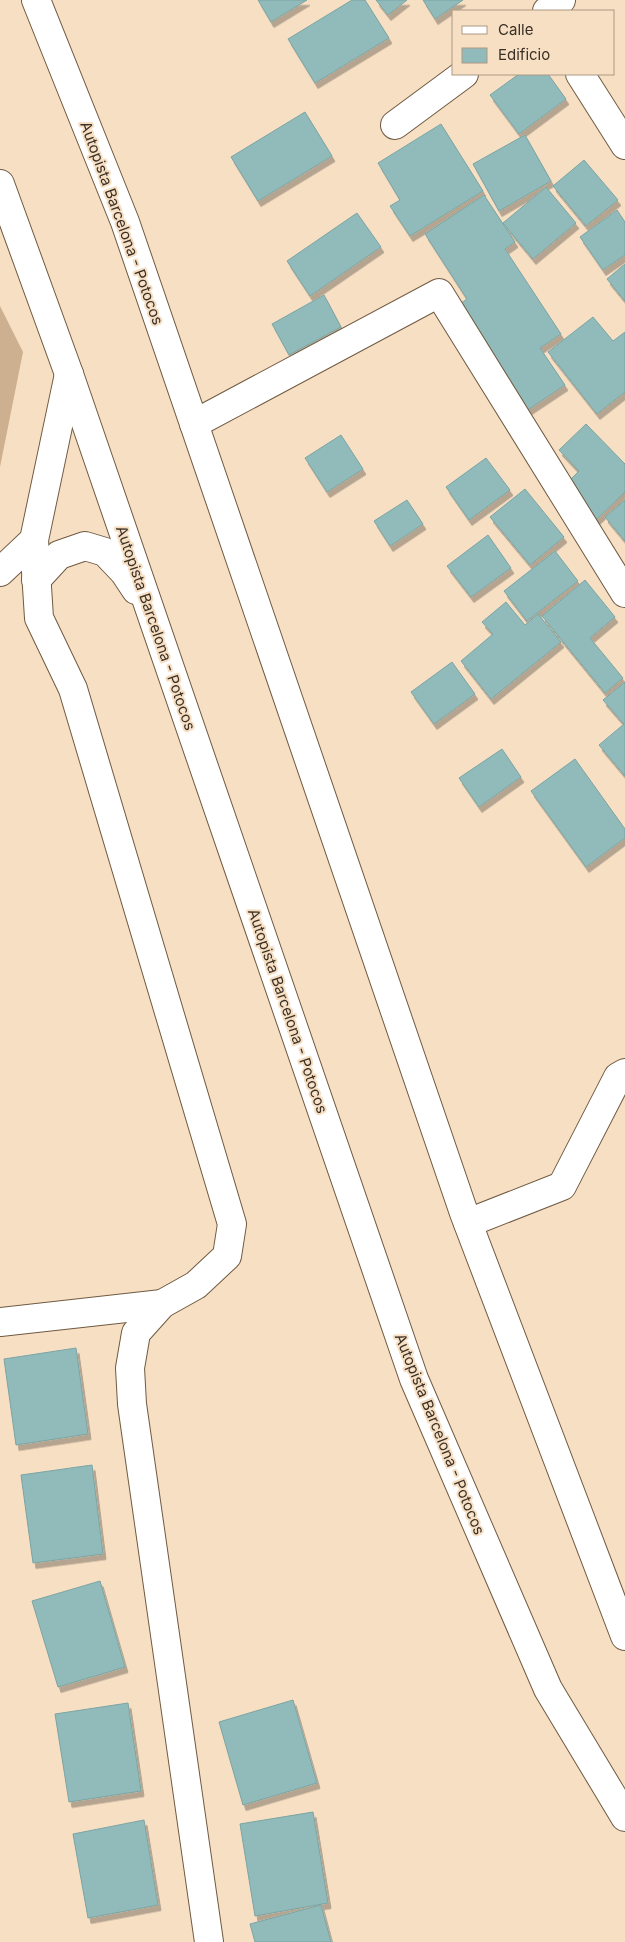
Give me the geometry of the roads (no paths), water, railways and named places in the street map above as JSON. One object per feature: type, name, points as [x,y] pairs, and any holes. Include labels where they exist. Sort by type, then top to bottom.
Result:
[{"type":"street","name":"Autopista Barcelona - Potocos","points":[[36,0],[125,222],[468,1222],[625,1636]]},
{"type":"street","points":[[548,10],[561,0]]},
{"type":"street","points":[[395,125],[463,75]]},
{"type":"street","points":[[581,75],[625,145]]},
{"type":"street","name":"Autopista Barcelona - Potocos","points":[[0,184],[69,374],[414,1379],[548,1689],[625,1817]]},
{"type":"street","points":[[194,424],[439,294],[625,593]]},
{"type":"street","points":[[69,374],[34,540],[39,618],[73,689],[232,1224],[227,1256],[196,1285],[162,1304],[136,1333],[130,1368],[132,1404],[209,1942]]},
{"type":"street","points":[[0,572],[34,540]]},
{"type":"street","points":[[36,580],[59,555],[85,546],[105,552],[124,572],[150,611]]},
{"type":"street","points":[[468,1222],[562,1186],[623,1081]]},
{"type":"street","points":[[0,1322],[162,1304]]}]
